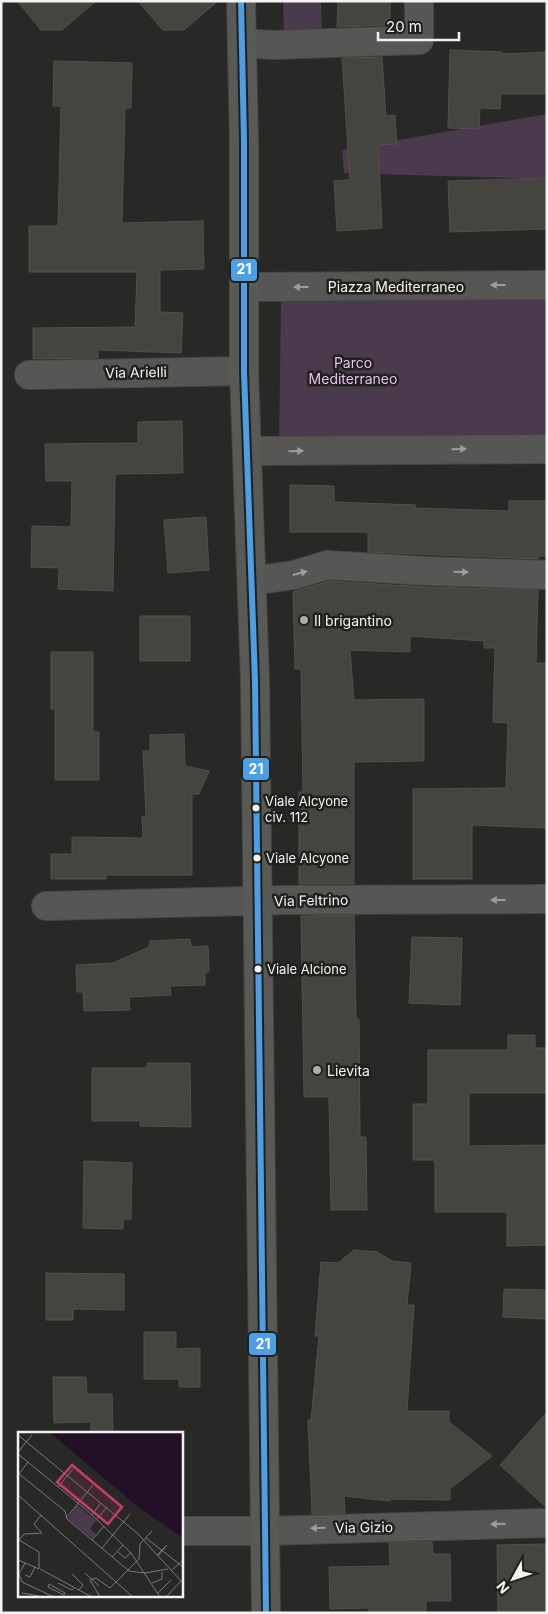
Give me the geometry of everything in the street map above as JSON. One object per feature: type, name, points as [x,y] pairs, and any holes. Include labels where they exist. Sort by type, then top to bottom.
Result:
[{"type":"street","points":[[241,1],[244,141],[244,371],[252,581],[258,901],[266,1613]]},
{"type":"street","points":[[242,43],[273,45],[419,40],[419,1]]},
{"type":"street","name":"Piazza Mediterraneo","points":[[244,288],[547,285]]},
{"type":"street","name":"Via Arielli","points":[[29,375],[244,371]]},
{"type":"street","points":[[247,452],[547,448]]},
{"type":"street","points":[[252,581],[294,575],[327,565],[428,571],[547,574]]},
{"type":"street","name":"Via Feltrino","points":[[46,906],[258,901],[547,899]]},
{"type":"street","name":"Via Gizio","points":[[182,1531],[265,1531],[547,1523]]},
{"type":"green space","points":[[283,1],[321,1],[322,34],[284,37]]},
{"type":"green space","points":[[547,114],[547,179],[344,173],[342,150]]},
{"type":"green space","name":"Parco Mediterraneo","points":[[547,294],[547,438],[279,445],[281,298]]},
{"type":"building","points":[[17,1],[96,1],[62,30],[41,30]]},
{"type":"building","points":[[138,1],[218,1],[184,30],[163,30]]},
{"type":"building","points":[[338,1],[390,1],[390,25],[337,27]]},
{"type":"building","points":[[450,50],[502,52],[502,54],[547,52],[547,94],[501,94],[500,109],[480,108],[479,129],[448,128]]},
{"type":"building","points":[[382,57],[386,116],[395,115],[397,144],[378,145],[382,228],[337,231],[334,181],[350,180],[342,58]]},
{"type":"building","points":[[54,61],[132,63],[131,108],[125,108],[122,223],[203,221],[204,269],[160,270],[160,312],[183,313],[181,353],[98,350],[98,358],[33,359],[33,328],[135,327],[137,272],[29,272],[29,226],[58,226],[61,106],[53,106]]},
{"type":"building","points":[[547,178],[547,229],[450,232],[448,181]]},
{"type":"building","points":[[182,421],[183,473],[115,474],[113,591],[58,589],[59,568],[31,567],[32,526],[71,527],[72,481],[46,481],[45,444],[138,443],[138,422]]},
{"type":"building","points":[[290,485],[334,486],[334,502],[415,505],[415,508],[509,511],[509,501],[547,501],[547,556],[538,556],[538,559],[368,552],[368,532],[290,532]]},
{"type":"building","points":[[206,517],[209,570],[168,573],[164,520]]},
{"type":"building","points":[[329,581],[426,587],[538,590],[536,663],[547,663],[547,828],[472,825],[472,879],[413,879],[413,789],[506,788],[508,723],[493,722],[495,648],[484,648],[484,641],[410,636],[410,652],[350,650],[354,700],[424,699],[424,761],[354,762],[354,884],[299,884],[299,792],[303,792],[301,669],[295,669],[293,592]]},
{"type":"building","points":[[140,616],[190,616],[190,661],[140,661]]},
{"type":"building","points":[[51,652],[93,652],[93,732],[99,732],[99,780],[55,780],[55,709],[51,709]]},
{"type":"building","points":[[184,734],[185,766],[209,771],[199,794],[192,794],[192,875],[106,875],[106,879],[51,879],[51,854],[72,854],[72,837],[143,838],[142,817],[146,817],[143,751],[150,751],[150,735]]},
{"type":"building","points":[[354,915],[356,1019],[359,1019],[360,1137],[366,1137],[367,1210],[331,1210],[329,1097],[304,1097],[301,916]]},
{"type":"building","points":[[412,937],[462,938],[460,1005],[409,1003]]},
{"type":"building","points":[[190,939],[191,947],[208,946],[209,972],[205,972],[205,985],[170,986],[171,995],[129,997],[130,1010],[84,1011],[83,992],[77,992],[76,965],[113,963],[149,947],[150,941]]},
{"type":"building","points":[[508,1035],[535,1035],[535,1048],[547,1048],[547,1093],[469,1093],[469,1146],[547,1145],[547,1245],[507,1246],[507,1212],[435,1212],[435,1160],[413,1160],[413,1104],[428,1104],[428,1050],[508,1050]]},
{"type":"building","points":[[147,1063],[190,1063],[191,1127],[140,1126],[140,1121],[92,1121],[92,1068],[147,1068]]},
{"type":"building","points":[[84,1161],[132,1163],[131,1219],[123,1219],[123,1229],[83,1228]]},
{"type":"building","points":[[354,1250],[377,1252],[392,1261],[411,1263],[407,1305],[414,1305],[407,1411],[449,1411],[449,1422],[492,1456],[450,1489],[450,1500],[390,1499],[390,1501],[344,1496],[345,1513],[312,1514],[308,1420],[311,1420],[319,1336],[315,1336],[321,1262],[338,1263]]},
{"type":"building","points":[[46,1273],[124,1274],[124,1310],[73,1309],[73,1320],[46,1320]]},
{"type":"building","points":[[504,1289],[547,1290],[547,1319],[503,1317]]},
{"type":"building","points":[[144,1332],[176,1332],[176,1349],[200,1348],[200,1387],[179,1387],[179,1379],[144,1379]]},
{"type":"building","points":[[53,1377],[86,1377],[87,1394],[112,1394],[113,1432],[91,1432],[91,1422],[54,1423]]},
{"type":"building","points":[[547,1412],[547,1507],[546,1507],[500,1465]]},
{"type":"building","points":[[432,1542],[433,1554],[450,1554],[451,1601],[426,1601],[426,1613],[369,1613],[369,1608],[330,1609],[329,1567],[390,1566],[389,1543]]},
{"type":"building","points":[[547,1544],[547,1613],[498,1613],[497,1545]]},
{"type":"transit line","name":"21","points":[[241,1],[244,141],[244,371],[255,681],[266,1613]]},
{"type":"place","name":"Il brigantino","points":[[304,620]]},
{"type":"place","name":"Viale Alcyone civ. 112","points":[[256,808]]},
{"type":"place","name":"Viale Alcyone","points":[[257,858]]},
{"type":"place","name":"Viale Alcione","points":[[258,969]]},
{"type":"place","name":"Lievita","points":[[317,1070]]}]
